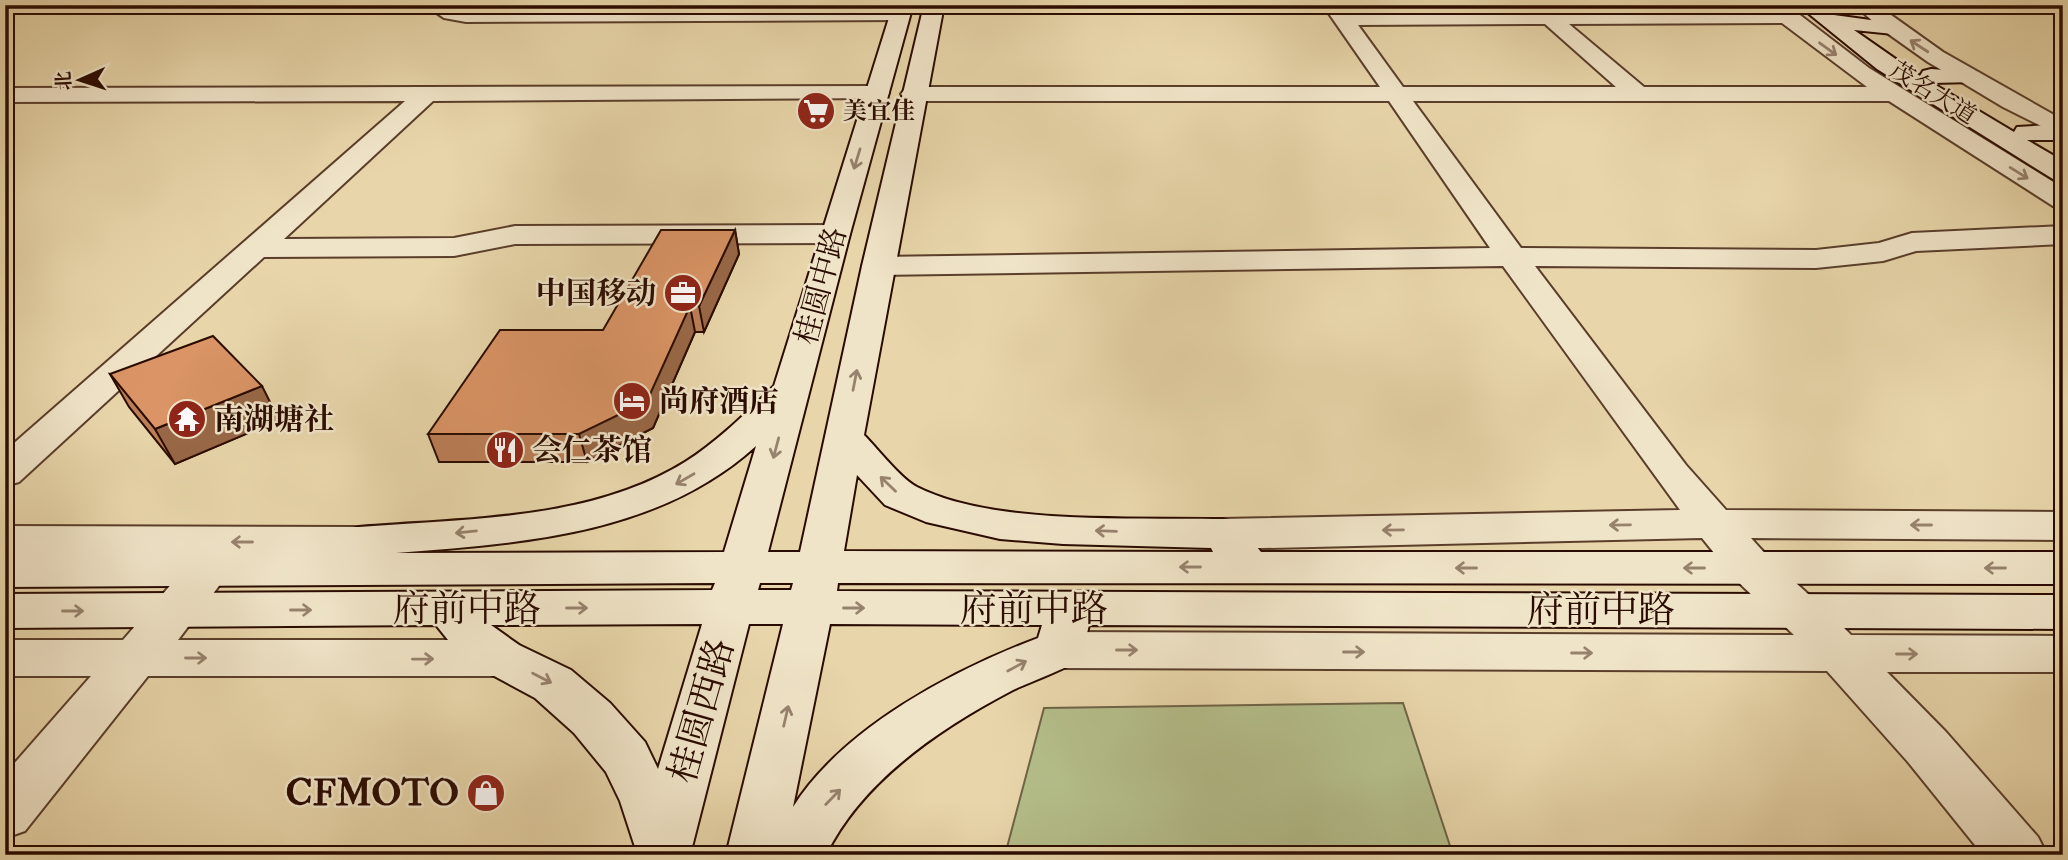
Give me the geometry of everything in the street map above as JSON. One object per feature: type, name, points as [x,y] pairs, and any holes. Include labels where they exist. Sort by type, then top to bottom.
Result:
[{"type":"street","points":[[435,5],[451,14],[466,16],[901,10]]},
{"type":"street","name":"桂圆中路","points":[[815,587],[913,94],[934,5]]},
{"type":"street","name":"茂名大道","points":[[1808,5],[1830,13],[1932,86],[2063,173]]},
{"type":"street","name":"桂圆中路","points":[[738,587],[835,234],[901,10]]},
{"type":"street","points":[[1782,11],[1893,94],[2063,200]]},
{"type":"street","points":[[1338,12],[1830,13]]},
{"type":"street","points":[[1338,12],[1672,474],[1751,568],[1799,610],[1927,747],[2018,855]]},
{"type":"street","points":[[1542,12],[1637,93]]},
{"type":"street","name":"茂名大道","points":[[1830,13],[1861,15],[1932,86]]},
{"type":"street","points":[[1861,15],[1893,28],[1965,86],[2063,131]]},
{"type":"street","points":[[5,95],[1395,92],[1893,94],[1932,86],[1965,86]]},
{"type":"street","name":"茂名大道","points":[[1965,86],[2026,132],[2063,153]]},
{"type":"street","points":[[5,473],[427,94]]},
{"type":"street","points":[[2026,132],[2063,131]]},
{"type":"street","points":[[258,248],[454,247],[515,235],[835,234]]},
{"type":"street","points":[[878,266],[1513,257],[1816,259],[1883,252],[1912,242],[2063,235]]},
{"type":"street","points":[[5,541],[150,556],[359,542],[582,517],[637,503],[688,479],[739,441],[793,388]]},
{"type":"street","points":[[844,437],[900,496],[942,512],[1000,524],[1236,551],[1714,524],[2063,526]]},
{"type":"street","name":"府前中路","points":[[5,571],[150,556],[208,570],[738,587],[815,587],[1236,551],[1751,568],[2063,568]]},
{"type":"street","points":[[5,814],[208,570]]},
{"type":"street","name":"府前中路","points":[[5,611],[449,609],[738,587]]},
{"type":"street","name":"桂圆西路","points":[[662,851],[738,587]]},
{"type":"street","points":[[755,855],[815,587]]},
{"type":"street","name":"府前中路","points":[[815,587],[1064,629],[1799,610],[2063,612]]},
{"type":"street","points":[[449,609],[473,637],[502,658],[553,684],[592,718],[626,758],[647,801],[662,851]]},
{"type":"street","points":[[797,855],[823,808],[865,764],[918,721],[1025,661],[1064,629],[1840,654],[2063,654]]},
{"type":"street","points":[[5,658],[502,658]]},
{"type":"green space","points":[[1403,703],[1453,855],[1005,855],[1044,708]]},
{"type":"building","points":[[661,230],[735,230],[699,306],[690,306],[647,401],[579,434],[428,434],[500,330],[603,330]]},
{"type":"building","points":[[213,336],[262,386],[155,429],[110,374]]},
{"type":"place","name":"美宜佳","points":[[816,111]]},
{"type":"place","name":"中国移动","points":[[683,293]]},
{"type":"place","name":"尚府酒店","points":[[632,401]]},
{"type":"place","name":"南湖塘社","points":[[187,419]]},
{"type":"place","name":"会仁茶馆","points":[[505,450]]},
{"type":"place","name":"CFMOTO","points":[[486,793]]}]
